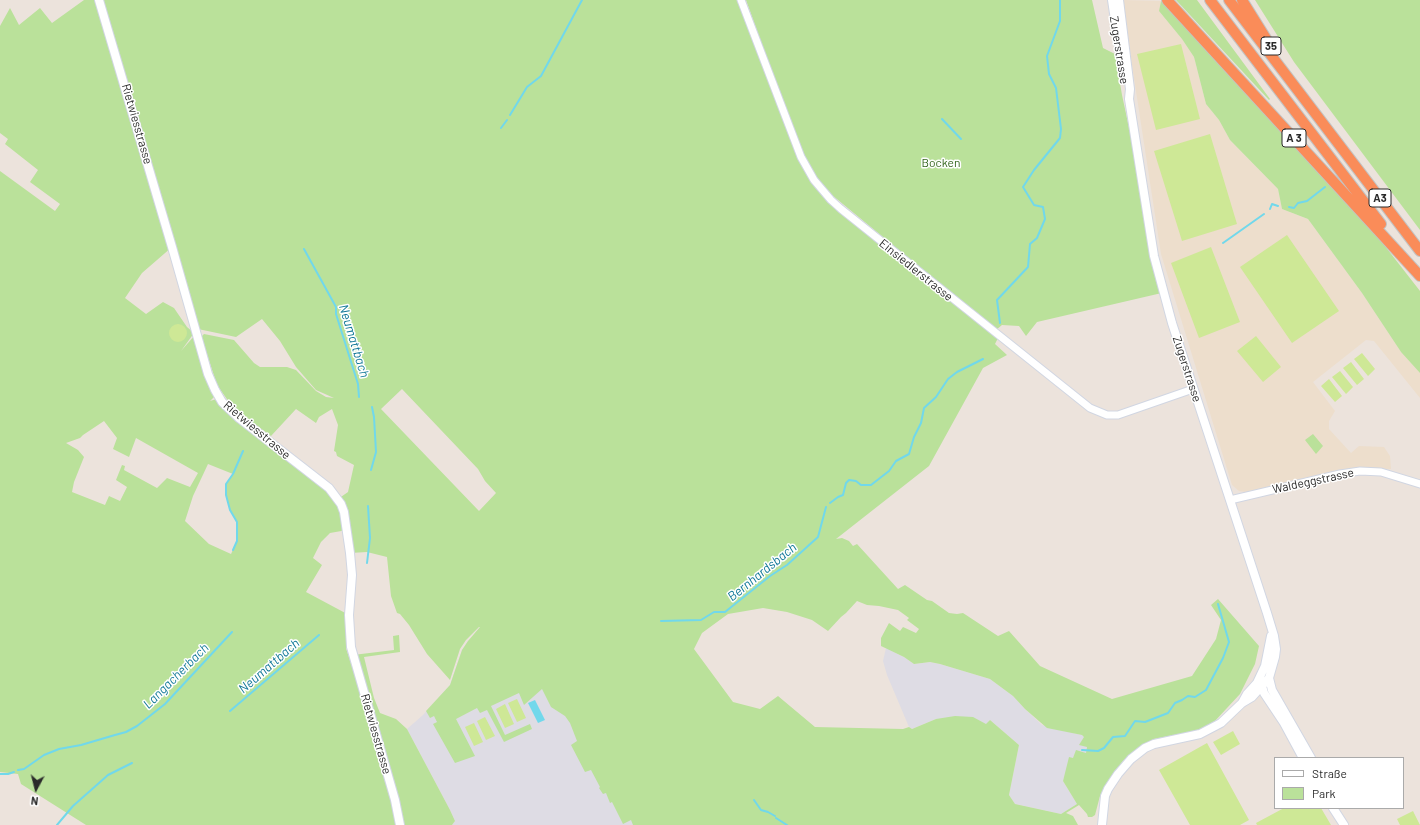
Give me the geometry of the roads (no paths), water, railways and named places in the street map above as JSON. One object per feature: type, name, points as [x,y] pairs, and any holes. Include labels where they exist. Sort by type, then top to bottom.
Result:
[{"type":"highway","name":"A 3","points":[[1167,0],[1420,275]]},
{"type":"highway","name":"A3","points":[[1210,0],[1420,275]]},
{"type":"highway","name":"A3","points":[[1229,0],[1420,251]]},
{"type":"highway","name":"35","points":[[1242,0],[1299,92]]},
{"type":"main road","name":"Rietwiesstrasse","points":[[99,0],[208,374],[215,390],[222,402],[238,418],[329,488],[341,504],[344,512],[352,575],[349,615],[351,647],[395,800],[400,825]]},
{"type":"main road","name":"Zugerstrasse","points":[[1112,0],[1126,90],[1130,99]]},
{"type":"main road","name":"Zugerstrasse","points":[[1102,825],[1105,796],[1108,789],[1131,759],[1145,748],[1154,744],[1200,734],[1221,723],[1242,703],[1247,694],[1269,678],[1275,657],[1276,643],[1172,323],[1154,256],[1130,99],[1119,0]]},
{"type":"main road","name":"Zugerstrasse","points":[[1260,684],[1268,657],[1272,633]]},
{"type":"main road","points":[[1269,678],[1272,690],[1310,757]]},
{"type":"main road","points":[[1260,684],[1272,690]]},
{"type":"main road","points":[[1260,684],[1302,757]]},
{"type":"main road","points":[[1333,809],[1344,825]]},
{"type":"main road","points":[[1337,809],[1344,825]]},
{"type":"street","name":"Einsiedlerstrasse","points":[[741,0],[801,157],[814,180],[840,209],[1090,408],[1107,415],[1121,414],[1193,389]]},
{"type":"street","name":"Waldeggstrasse","points":[[1230,500],[1340,474],[1360,472],[1381,472],[1420,484]]},
{"type":"water","points":[[535,700],[545,720],[538,723],[528,703]]},
{"type":"waterway","points":[[510,115],[527,87],[541,76],[582,0]]},
{"type":"waterway","points":[[1000,323],[997,300],[1028,267],[1030,244],[1037,238],[1045,219],[1043,207],[1034,205],[1023,187],[1034,170],[1060,138],[1061,129],[1056,88],[1049,74],[1047,56],[1060,21],[1060,0]]},
{"type":"waterway","points":[[942,119],[961,139]]},
{"type":"waterway","points":[[501,128],[507,120]]},
{"type":"waterway","points":[[1289,207],[1294,208],[1298,203],[1307,201],[1325,187]]},
{"type":"waterway","points":[[1270,209],[1272,204],[1278,206]]},
{"type":"waterway","points":[[1223,243],[1264,214]]},
{"type":"waterway","name":"Neumattbach","points":[[304,249],[336,307],[336,314],[358,384],[359,397]]},
{"type":"waterway","name":"Bernhardsbach","points":[[830,503],[843,495],[846,483],[849,480],[856,481],[861,485],[871,485],[889,471],[896,461],[909,454],[914,437],[921,423],[924,408],[936,397],[948,379],[957,372],[983,359]]},
{"type":"waterway","name":"Neumattbach","points":[[371,470],[376,452],[372,407]]},
{"type":"waterway","name":"Langacherbach","points":[[233,550],[237,541],[237,522],[230,510],[226,495],[226,484],[233,474],[243,451]]},
{"type":"waterway","name":"Neumattbach","points":[[367,563],[370,538],[368,506]]},
{"type":"waterway","name":"Bernhardsbach","points":[[661,621],[701,620],[714,612],[725,612],[770,576],[787,565],[818,537],[826,507]]},
{"type":"waterway","points":[[1082,750],[1098,751],[1104,748],[1113,737],[1125,736],[1135,721],[1145,722],[1168,713],[1175,703],[1188,696],[1195,697],[1206,690],[1223,658],[1229,642],[1218,604]]},
{"type":"waterway","name":"Langacherbach","points":[[18,770],[24,769],[44,755],[59,749],[81,745],[126,732],[137,726],[165,704],[232,632]]},
{"type":"waterway","name":"Neumattbach","points":[[230,711],[319,635]]},
{"type":"waterway","name":"Neumattbach","points":[[57,825],[73,806],[108,775],[132,763]]},
{"type":"waterway","name":"Langacherbach","points":[[0,774],[14,772]]},
{"type":"waterway","points":[[754,800],[761,810],[775,816]]},
{"type":"waterway","points":[[776,818],[787,825]]},
{"type":"park label","name":"Bocken","points":[[941,163]]}]
